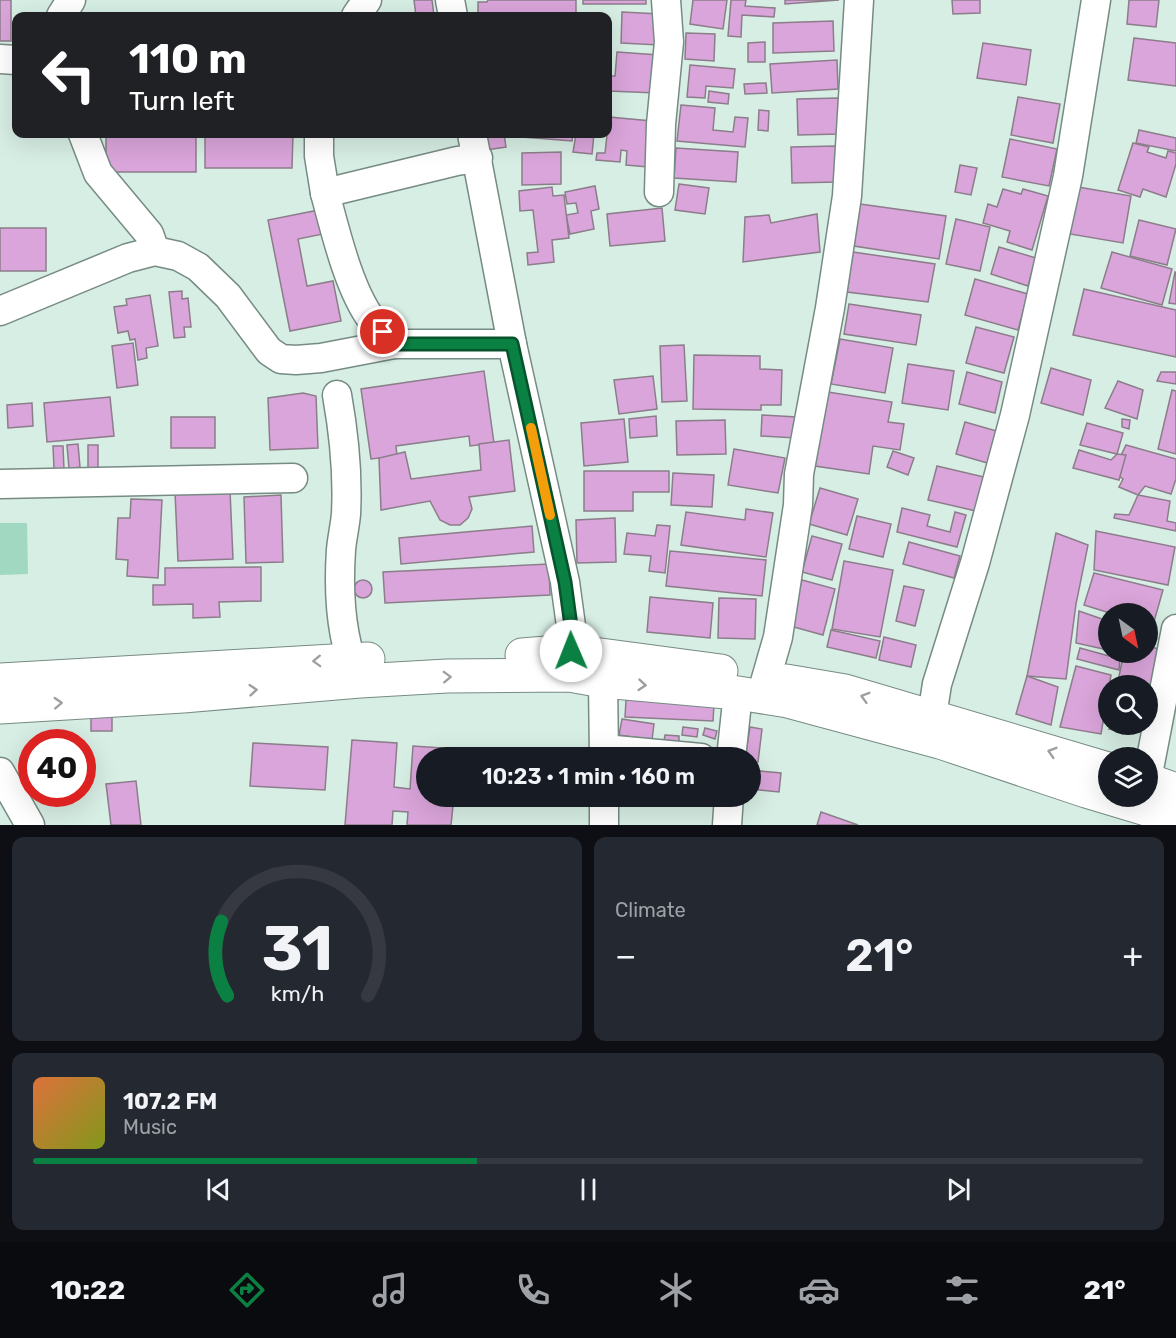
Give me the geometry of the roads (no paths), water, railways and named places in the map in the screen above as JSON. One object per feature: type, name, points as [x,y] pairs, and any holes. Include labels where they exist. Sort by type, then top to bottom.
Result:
[{"type":"main road","points":[[0,707],[136,685],[355,671],[438,655],[520,655],[755,689],[788,701],[940,742],[1086,791],[1176,818]]},
{"type":"main road","points":[[570,663],[603,681],[845,691],[1098,766]]},
{"type":"main road","points":[[0,680],[136,685]]},
{"type":"main road","points":[[1158,784],[1176,790]]},
{"type":"street","points":[[659,192],[661,124],[669,42],[666,0]]},
{"type":"street","points":[[735,747],[755,689],[778,637],[798,505],[799,474],[830,308],[847,196],[859,0]]},
{"type":"street","points":[[932,716],[937,684],[975,563],[1015,415],[1068,176],[1096,0]]},
{"type":"street","points":[[85,138],[98,173],[107,186],[135,214],[149,234],[155,251]]},
{"type":"street","points":[[319,138],[319,156],[325,193],[340,248],[360,300],[371,319],[394,344]]},
{"type":"street","points":[[325,193],[457,161],[475,146],[512,344],[565,582],[571,626],[570,663]]},
{"type":"street","points":[[0,310],[128,258],[155,251],[178,256],[198,267],[228,296],[268,351],[281,358],[296,360],[321,358],[394,344],[512,344]]},
{"type":"street","points":[[337,395],[345,456],[346,514],[340,567],[341,616],[355,671]]},
{"type":"street","points":[[0,484],[292,478]]},
{"type":"street","points":[[1153,747],[1176,629]]},
{"type":"street","points":[[603,681],[604,747]]},
{"type":"street","points":[[0,772],[30,825]]},
{"type":"street","points":[[604,807],[604,825]]},
{"type":"street","points":[[727,825],[728,807]]}]
